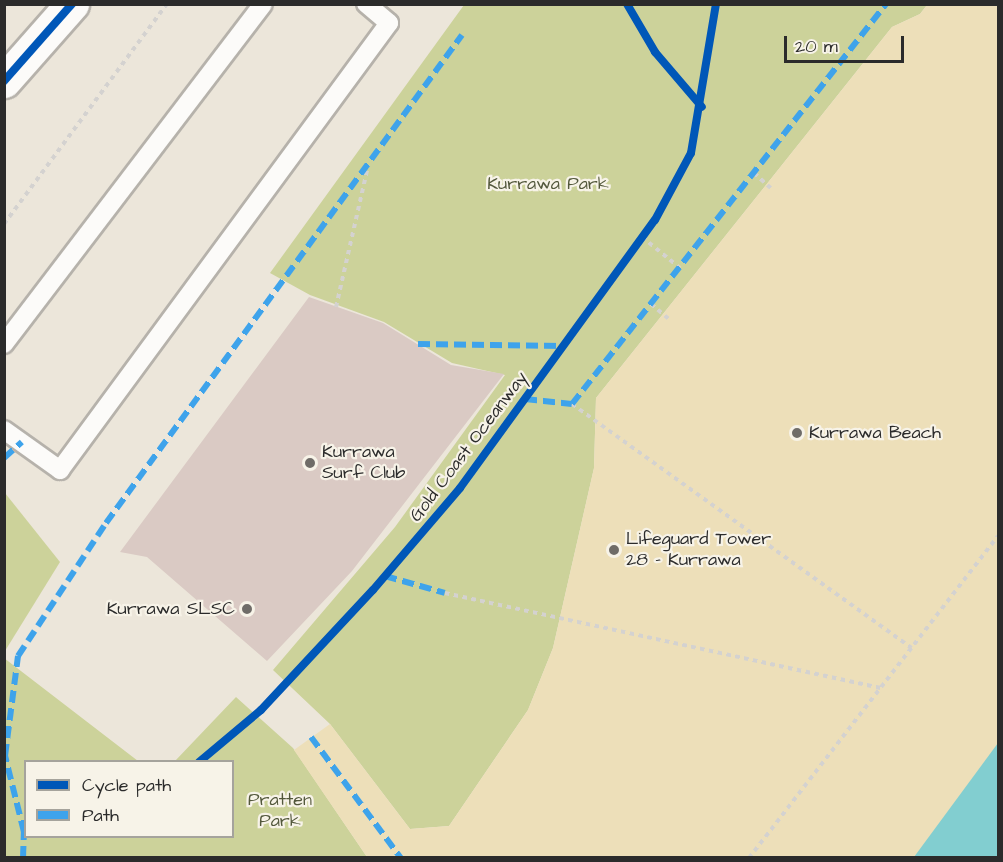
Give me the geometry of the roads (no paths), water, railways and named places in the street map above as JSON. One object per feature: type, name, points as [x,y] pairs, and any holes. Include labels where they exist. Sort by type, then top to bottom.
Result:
[{"type":"street","points":[[4,81],[72,4]]},
{"type":"lane","points":[[4,344],[263,4]]},
{"type":"lane","points":[[4,430],[60,470],[389,23],[366,4]]},
{"type":"water","points":[[998,743],[998,857],[914,857]]},
{"type":"place","name":"Kurrawa Beach","points":[[797,433]]},
{"type":"place","name":"Kurrawa Surf Club","points":[[310,463]]},
{"type":"place","name":"Lifeguard Tower 28 - Kurrawa","points":[[614,550]]},
{"type":"place","name":"Kurrawa SLSC","points":[[247,609]]},
{"type":"park label","name":"Kurrawa Park","points":[[548,184]]},
{"type":"park label","name":"Pratten Park","points":[[280,811]]}]
